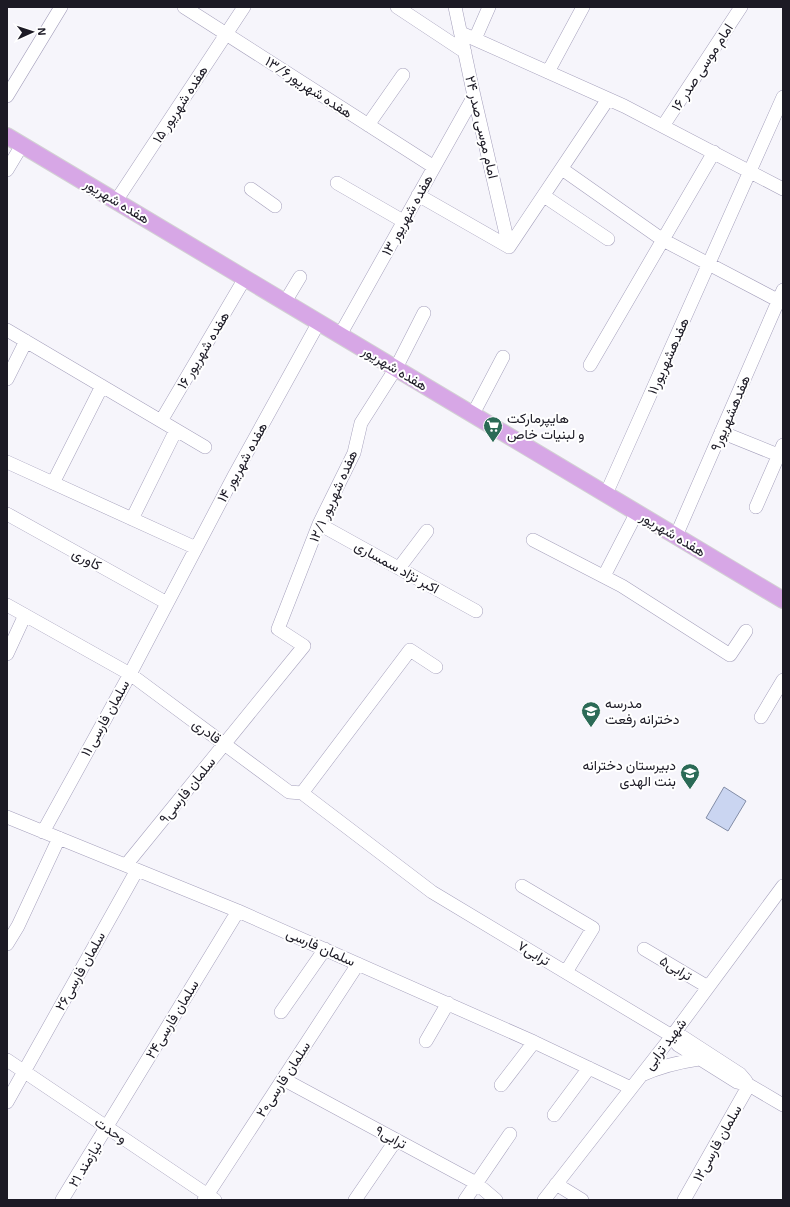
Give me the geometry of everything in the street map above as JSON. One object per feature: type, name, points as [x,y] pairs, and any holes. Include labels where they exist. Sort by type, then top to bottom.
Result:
[{"type":"main road","name":"هفده شهریور","points":[[7,136],[782,598]]},
{"type":"street","points":[[7,96],[61,7]]},
{"type":"street","name":"هفده شهریور۱۳/۶","points":[[184,7],[434,167]]},
{"type":"street","name":"هفده شهریور ۱۵","points":[[116,201],[244,7]]},
{"type":"street","points":[[397,7],[465,52]]},
{"type":"street","name":"امام موسی صدر ۲۴","points":[[455,7],[509,247]]},
{"type":"street","points":[[475,39],[489,7]]},
{"type":"street","points":[[548,72],[583,7]]},
{"type":"street","name":"امام موسی صدر ۱۶","points":[[663,126],[741,7]]},
{"type":"street","points":[[461,33],[608,99],[751,171],[783,189]]},
{"type":"street","points":[[368,125],[403,74]]},
{"type":"street","name":"هفده شهریور ۱۳","points":[[340,334],[474,96]]},
{"type":"street","name":"هفدهشهریور۱۱","points":[[606,494],[783,97]]},
{"type":"street","points":[[418,195],[509,247],[608,99]]},
{"type":"street","points":[[7,170],[22,144]]},
{"type":"street","points":[[590,365],[714,152]]},
{"type":"street","points":[[562,169],[663,240],[709,264],[782,298]]},
{"type":"street","points":[[337,183],[403,221]]},
{"type":"street","points":[[251,189],[275,206]]},
{"type":"street","points":[[544,196],[608,239]]},
{"type":"street","points":[[284,302],[300,277]]},
{"type":"street","name":"هفده شهریور ۱۶","points":[[161,421],[246,278]]},
{"type":"street","name":"هفدهشهریور۹","points":[[676,536],[721,432],[782,298]]},
{"type":"street","name":"هفده شهریور ۱۲/۱","points":[[278,629],[319,524],[354,453],[361,423],[396,368],[424,313]]},
{"type":"street","name":"هفده شهریور ۱۴","points":[[167,603],[234,476],[319,322]]},
{"type":"street","points":[[7,330],[205,447]]},
{"type":"street","points":[[7,379],[26,341]]},
{"type":"street","points":[[473,414],[503,357]]},
{"type":"street","points":[[54,483],[102,386]]},
{"type":"street","points":[[132,519],[176,430]]},
{"type":"street","points":[[721,432],[781,450],[756,507]]},
{"type":"street","points":[[7,462],[196,548]]},
{"type":"street","points":[[604,576],[637,512]]},
{"type":"street","name":"کاوری","points":[[7,514],[167,603]]},
{"type":"street","name":"اکبر نژاد سمساری","points":[[319,524],[476,611]]},
{"type":"street","points":[[399,568],[427,531]]},
{"type":"street","points":[[533,540],[622,586],[730,655],[746,631]]},
{"type":"street","name":"سلمان فارسی ۱۱","points":[[43,832],[130,674],[167,603]]},
{"type":"street","name":"قادری","points":[[7,605],[130,674],[290,792],[302,793],[398,866]]},
{"type":"street","points":[[7,654],[25,615]]},
{"type":"street","name":"سلمان فارسی۹","points":[[131,867],[224,744],[304,646],[278,629]]},
{"type":"street","points":[[302,793],[410,650],[436,667]]},
{"type":"street","points":[[761,717],[783,680]]},
{"type":"street","name":"سلمان فارسی","points":[[7,817],[238,911],[534,1042],[631,1088]]},
{"type":"street","points":[[7,944],[12,924],[59,838]]},
{"type":"street","name":"ترابی۷","points":[[398,866],[432,892],[672,1036]]},
{"type":"street","name":"سلمان فارسی۲۶","points":[[7,1102],[131,867]]},
{"type":"street","points":[[522,886],[593,928],[566,972]]},
{"type":"street","name":"شهید ترابی","points":[[544,1200],[672,1036],[783,886]]},
{"type":"street","name":"سلمان فارسی۲۴","points":[[107,1127],[238,911]]},
{"type":"street","points":[[281,1012],[325,949]]},
{"type":"street","name":"ترابی۵","points":[[644,949],[708,988]]},
{"type":"street","name":"سلمان فارسی۲۰","points":[[209,1198],[283,1078],[358,964]]},
{"type":"street","points":[[426,1041],[448,1004]]},
{"type":"street","points":[[672,1036],[678,1045],[699,1059],[737,1082],[749,1085],[783,1105]]},
{"type":"street","points":[[672,1036],[682,1037],[740,1074],[749,1085]]},
{"type":"street","points":[[502,1085],[534,1042]]},
{"type":"street","points":[[641,1076],[659,1067],[699,1059]]},
{"type":"street","name":"وحدت","points":[[7,1060],[209,1198]]},
{"type":"street","points":[[554,1115],[589,1068]]},
{"type":"street","name":"ترابی۹","points":[[283,1078],[476,1183],[496,1200]]},
{"type":"street","name":"سلمان فارسی۱۲","points":[[684,1200],[749,1085]]},
{"type":"street","name":"نیازمند ۲۱","points":[[62,1200],[107,1127]]},
{"type":"street","points":[[465,1200],[510,1134]]},
{"type":"street","points":[[355,1200],[396,1140]]},
{"type":"street","points":[[556,1184],[582,1200]]},
{"type":"building","points":[[724,787],[746,801],[728,831],[706,818]]},
{"type":"place","name":"هایپرمارکت و لبنیات خاص","points":[[493,443]]},
{"type":"place","name":"مدرسه دخترانه رفعت","points":[[591,728]]},
{"type":"place","name":"دبیرستان دخترانه بنت الهدی","points":[[690,790]]}]
